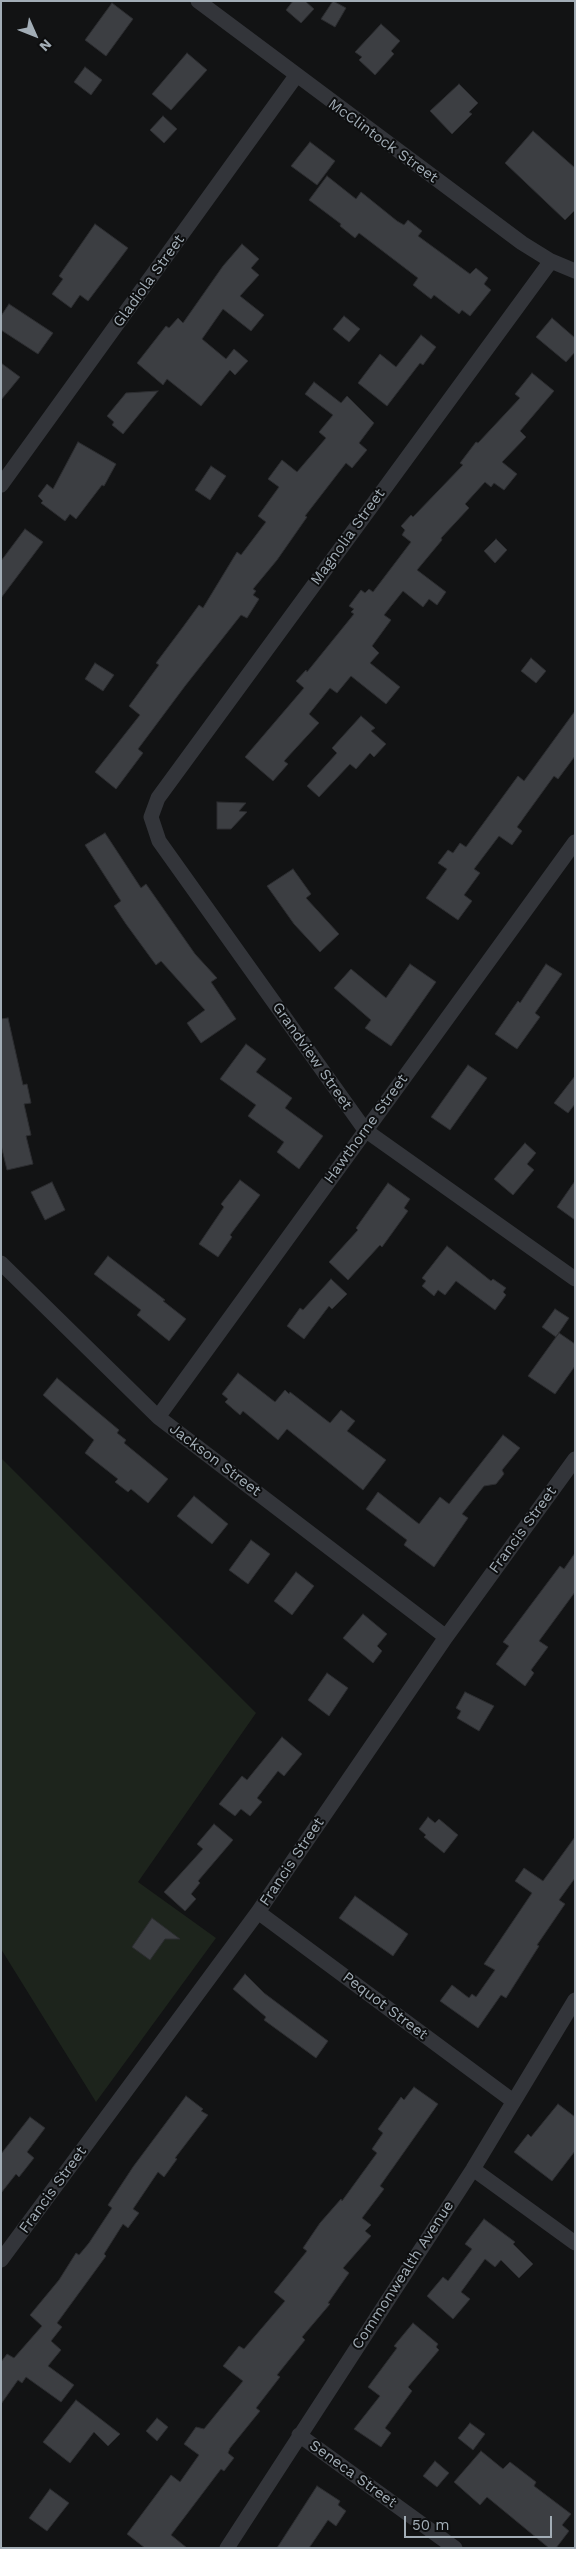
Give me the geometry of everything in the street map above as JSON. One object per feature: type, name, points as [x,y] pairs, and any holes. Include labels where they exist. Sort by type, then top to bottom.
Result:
[{"type":"street","name":"McClintock Street","points":[[198,1],[522,243],[551,261],[575,271]]},
{"type":"street","name":"Gladiola Street","points":[[1,485],[296,76]]},
{"type":"street","name":"Magnolia Street","points":[[151,817],[158,798],[551,261]]},
{"type":"street","name":"Grandview Street","points":[[151,817],[159,841],[365,1130],[575,1279]]},
{"type":"street","name":"Hawthorne Street","points":[[158,1417],[575,842]]},
{"type":"street","name":"Jackson Street","points":[[1,1263],[158,1417],[446,1637]]},
{"type":"street","name":"Francis Street","points":[[3,2254],[258,1912],[446,1637],[575,1459]]},
{"type":"street","name":"Pequot Street","points":[[258,1912],[512,2101]]},
{"type":"street","name":"Commonwealth Avenue","points":[[227,2548],[473,2169],[512,2101],[575,2000]]},
{"type":"street","points":[[473,2169],[575,2243]]},
{"type":"street","name":"Seneca Street","points":[[299,2435],[455,2548]]},
{"type":"shaded area","points":[[1,1458],[256,1713],[138,1882],[216,1938],[96,2102],[1,1949]]},
{"type":"building","points":[[293,1],[305,1],[314,9],[301,23],[286,10]]},
{"type":"building","points":[[333,1],[346,8],[335,27],[321,19]]},
{"type":"building","points":[[112,3],[133,19],[106,56],[85,40]]},
{"type":"building","points":[[381,24],[400,41],[391,51],[394,54],[375,75],[359,60],[362,57],[355,52]]},
{"type":"building","points":[[187,53],[207,70],[171,110],[152,94]]},
{"type":"building","points":[[85,67],[102,80],[91,95],[74,82]]},
{"type":"building","points":[[459,84],[478,103],[469,112],[472,114],[452,134],[430,111]]},
{"type":"building","points":[[163,116],[177,129],[164,143],[150,130]]},
{"type":"building","points":[[533,131],[575,168],[575,210],[565,220],[505,163]]},
{"type":"building","points":[[310,142],[335,161],[317,185],[291,166]]},
{"type":"building","points":[[327,176],[356,199],[361,192],[397,221],[404,225],[408,220],[422,231],[418,236],[470,274],[476,268],[488,278],[484,284],[491,290],[470,316],[462,310],[459,314],[434,295],[431,299],[413,285],[418,278],[359,233],[355,238],[340,226],[341,224],[309,200]]},
{"type":"building","points":[[95,224],[128,248],[88,301],[80,295],[71,308],[52,294],[63,279],[59,276]]},
{"type":"building","points":[[242,244],[259,259],[251,268],[259,275],[240,296],[264,315],[251,331],[223,309],[202,339],[226,359],[234,349],[248,361],[235,375],[230,370],[201,406],[167,379],[163,385],[137,363],[166,326],[169,328],[178,318],[183,323],[223,266]]},
{"type":"building","points":[[9,304],[53,333],[38,354],[1,330],[1,316]]},
{"type":"building","points":[[344,316],[360,329],[349,342],[333,329]]},
{"type":"building","points":[[552,318],[575,338],[575,352],[566,362],[536,337]]},
{"type":"building","points":[[421,335],[436,347],[423,365],[420,363],[387,406],[358,383],[380,354],[396,367]]},
{"type":"building","points":[[1,363],[20,377],[1,400]]},
{"type":"building","points":[[532,373],[554,391],[520,431],[526,437],[502,462],[517,474],[504,490],[494,483],[491,487],[485,482],[465,504],[469,508],[441,538],[442,540],[417,570],[446,592],[437,605],[429,599],[423,607],[403,591],[384,615],[391,620],[372,646],[379,653],[370,663],[400,687],[386,704],[351,676],[337,693],[330,688],[309,714],[319,723],[284,761],[288,764],[273,781],[245,757],[304,688],[296,681],[306,670],[307,672],[354,614],[351,612],[354,609],[349,606],[361,590],[365,593],[369,589],[373,592],[411,542],[402,535],[405,530],[401,526],[411,515],[413,517],[463,465],[460,463],[476,442],[478,443],[520,398],[515,394]]},
{"type":"building","points":[[314,382],[341,403],[347,396],[374,423],[359,443],[367,450],[352,468],[346,463],[305,516],[307,517],[277,560],[253,589],[256,591],[253,595],[259,599],[247,618],[241,615],[185,686],[138,749],[143,753],[116,789],[95,772],[140,715],[129,706],[159,665],[156,663],[199,605],[203,608],[237,552],[241,555],[266,522],[258,516],[279,487],[268,479],[282,460],[297,472],[326,438],[319,432],[333,415],[305,394]]},
{"type":"building","points":[[158,391],[123,434],[112,425],[114,422],[107,416],[126,393]]},
{"type":"building","points":[[78,442],[116,464],[104,486],[102,485],[76,519],[70,514],[65,521],[41,503],[43,501],[38,496],[47,484],[53,489]]},
{"type":"building","points":[[211,466],[226,476],[210,500],[195,490]]},
{"type":"building","points":[[25,529],[43,542],[1,598],[1,561]]},
{"type":"building","points":[[496,539],[507,550],[495,563],[484,551]]},
{"type":"building","points":[[531,658],[546,671],[536,683],[521,671]]},
{"type":"building","points":[[95,663],[114,675],[103,691],[85,679]]},
{"type":"building","points":[[575,711],[575,756],[558,779],[554,776],[517,827],[522,831],[512,845],[499,836],[474,869],[480,873],[464,895],[472,901],[458,920],[426,898],[447,869],[438,863],[448,850],[453,853],[460,843],[466,847],[518,776],[524,781]]},
{"type":"building","points":[[361,716],[375,728],[371,731],[386,744],[374,757],[370,753],[356,769],[350,764],[319,797],[307,786],[337,753],[332,748]]},
{"type":"building","points":[[217,802],[246,803],[239,811],[247,812],[231,829],[217,829]]},
{"type":"building","points":[[105,833],[141,888],[146,884],[195,954],[217,978],[211,982],[236,1019],[201,1043],[187,1023],[205,1010],[161,961],[156,965],[126,924],[114,906],[121,901],[85,845]]},
{"type":"building","points":[[293,869],[311,894],[306,898],[339,934],[320,952],[294,924],[267,886]]},
{"type":"building","points":[[410,964],[436,982],[391,1046],[365,1028],[371,1020],[334,988],[351,969],[386,998]]},
{"type":"building","points":[[546,964],[562,974],[535,1013],[540,1017],[517,1049],[495,1034],[518,1001],[520,1003]]},
{"type":"building","points":[[8,1018],[23,1085],[27,1084],[31,1103],[24,1104],[31,1135],[26,1136],[33,1164],[7,1170],[1,1145],[1,1019]]},
{"type":"building","points":[[246,1044],[266,1059],[256,1072],[292,1098],[285,1108],[323,1136],[299,1169],[277,1152],[284,1142],[248,1116],[256,1105],[220,1079]]},
{"type":"building","points":[[468,1065],[487,1078],[450,1130],[431,1117]]},
{"type":"building","points":[[575,1076],[575,1104],[568,1113],[554,1103]]},
{"type":"building","points":[[525,1143],[536,1153],[527,1164],[534,1170],[513,1195],[494,1179]]},
{"type":"building","points":[[240,1180],[260,1195],[230,1235],[232,1237],[218,1257],[199,1244],[224,1207],[221,1204]]},
{"type":"building","points":[[575,1181],[575,1220],[557,1207]]},
{"type":"building","points":[[52,1182],[65,1210],[45,1220],[31,1192]]},
{"type":"building","points":[[388,1183],[410,1199],[404,1208],[408,1211],[382,1247],[380,1245],[348,1280],[329,1262],[358,1230],[356,1228]]},
{"type":"building","points":[[447,1246],[491,1281],[493,1279],[506,1288],[503,1292],[506,1295],[495,1310],[456,1281],[445,1295],[438,1290],[434,1296],[422,1286],[426,1281],[422,1278]]},
{"type":"building","points":[[108,1256],[165,1300],[163,1301],[186,1319],[169,1341],[137,1315],[141,1310],[94,1274]]},
{"type":"building","points":[[331,1279],[347,1294],[332,1309],[329,1306],[304,1339],[287,1326],[300,1308],[303,1310]]},
{"type":"building","points":[[555,1309],[569,1318],[556,1337],[542,1327]]},
{"type":"building","points":[[559,1333],[575,1344],[575,1366],[555,1394],[528,1376]]},
{"type":"building","points":[[238,1373],[275,1402],[285,1390],[289,1394],[290,1392],[330,1423],[341,1410],[355,1421],[347,1431],[386,1460],[363,1490],[287,1429],[278,1440],[243,1411],[240,1415],[225,1402],[228,1399],[222,1394]]},
{"type":"building","points":[[57,1378],[119,1430],[117,1433],[126,1440],[124,1443],[168,1479],[148,1503],[131,1489],[128,1492],[115,1482],[118,1479],[85,1453],[94,1440],[43,1395]]},
{"type":"building","points":[[503,1435],[520,1448],[502,1470],[504,1474],[496,1484],[484,1486],[462,1514],[468,1518],[434,1567],[404,1545],[407,1540],[366,1509],[378,1492],[419,1524],[440,1497],[449,1504]]},
{"type":"building","points":[[194,1496],[228,1524],[212,1544],[177,1516]]},
{"type":"building","points":[[251,1540],[270,1554],[248,1584],[229,1570]]},
{"type":"building","points":[[575,1553],[575,1592],[539,1641],[548,1647],[531,1670],[534,1673],[525,1686],[496,1664],[509,1646],[503,1642],[560,1566],[564,1569]]},
{"type":"building","points":[[296,1572],[314,1586],[292,1615],[274,1601]]},
{"type":"building","points":[[363,1614],[387,1634],[377,1646],[382,1651],[373,1663],[343,1638]]},
{"type":"building","points":[[327,1673],[348,1688],[329,1716],[308,1700]]},
{"type":"building","points":[[465,1692],[494,1706],[479,1731],[457,1718],[461,1711],[456,1708]]},
{"type":"building","points":[[282,1737],[302,1754],[284,1776],[278,1771],[257,1798],[262,1802],[250,1816],[241,1809],[235,1816],[219,1804],[242,1776],[247,1780]]},
{"type":"building","points":[[428,1817],[435,1823],[439,1819],[458,1835],[444,1853],[424,1837],[426,1835],[419,1829]]},
{"type":"building","points":[[214,1824],[233,1840],[198,1881],[200,1883],[191,1894],[196,1899],[185,1911],[164,1892],[203,1849],[197,1844]]},
{"type":"building","points":[[575,1837],[575,1878],[559,1900],[565,1904],[537,1945],[539,1946],[506,1998],[501,1995],[478,2028],[440,2001],[452,1985],[469,1998],[472,1994],[476,1997],[495,1970],[484,1964],[532,1893],[515,1881],[524,1868],[543,1881]]},
{"type":"building","points":[[355,1896],[408,1934],[393,1956],[339,1918]]},
{"type":"building","points":[[152,1918],[180,1939],[165,1939],[150,1960],[132,1947]]},
{"type":"building","points":[[245,1974],[264,1993],[328,2041],[316,2058],[264,2020],[266,2017],[233,1989]]},
{"type":"building","points":[[414,2087],[438,2104],[380,2186],[384,2189],[362,2218],[371,2225],[365,2231],[371,2236],[343,2268],[349,2273],[328,2303],[330,2304],[302,2337],[305,2340],[277,2375],[280,2377],[256,2408],[260,2411],[230,2448],[228,2453],[234,2458],[224,2471],[221,2469],[171,2535],[187,2548],[145,2548],[127,2534],[171,2475],[180,2482],[199,2455],[184,2444],[196,2427],[204,2429],[243,2381],[223,2366],[239,2346],[244,2349],[285,2301],[274,2292],[307,2251],[303,2248],[320,2223],[341,2199],[342,2201],[377,2153],[372,2149],[383,2133],[378,2129],[401,2097],[404,2100]]},
{"type":"building","points":[[186,2096],[203,2109],[201,2111],[208,2115],[175,2158],[177,2159],[164,2177],[158,2172],[133,2209],[139,2213],[128,2228],[123,2224],[104,2254],[106,2256],[57,2323],[62,2327],[51,2341],[61,2350],[48,2366],[74,2385],[61,2402],[26,2377],[22,2383],[18,2380],[1,2404],[1,2362],[7,2354],[14,2358],[42,2326],[30,2315],[59,2280],[76,2253],[79,2255],[89,2243],[112,2208],[108,2205],[133,2167]]},
{"type":"building","points":[[558,2104],[575,2117],[575,2151],[552,2181],[514,2152],[528,2134],[531,2137]]},
{"type":"building","points":[[30,2117],[45,2128],[27,2152],[34,2158],[19,2177],[16,2174],[1,2193],[1,2154]]},
{"type":"building","points":[[484,2219],[515,2242],[513,2244],[533,2264],[519,2278],[501,2260],[495,2267],[485,2259],[461,2292],[470,2299],[453,2319],[427,2296],[443,2277],[448,2281],[472,2249],[465,2244]]},
{"type":"building","points":[[413,2323],[438,2344],[436,2347],[439,2350],[408,2387],[412,2391],[385,2428],[391,2433],[381,2447],[354,2429],[380,2396],[368,2387],[397,2348],[394,2346]]},
{"type":"building","points":[[76,2400],[120,2434],[108,2446],[94,2432],[70,2463],[43,2442]]},
{"type":"building","points":[[157,2418],[168,2427],[157,2441],[146,2431]]},
{"type":"building","points":[[470,2423],[485,2434],[473,2450],[458,2438]]},
{"type":"building","points":[[481,2451],[503,2469],[510,2462],[536,2482],[534,2486],[571,2514],[562,2525],[569,2531],[556,2548],[549,2548],[487,2497],[480,2505],[454,2482]]},
{"type":"building","points":[[435,2461],[449,2473],[437,2487],[423,2476]]},
{"type":"building","points":[[317,2486],[340,2501],[338,2505],[346,2511],[336,2526],[328,2520],[309,2548],[277,2548]]},
{"type":"building","points":[[50,2489],[69,2503],[47,2531],[29,2518]]}]
